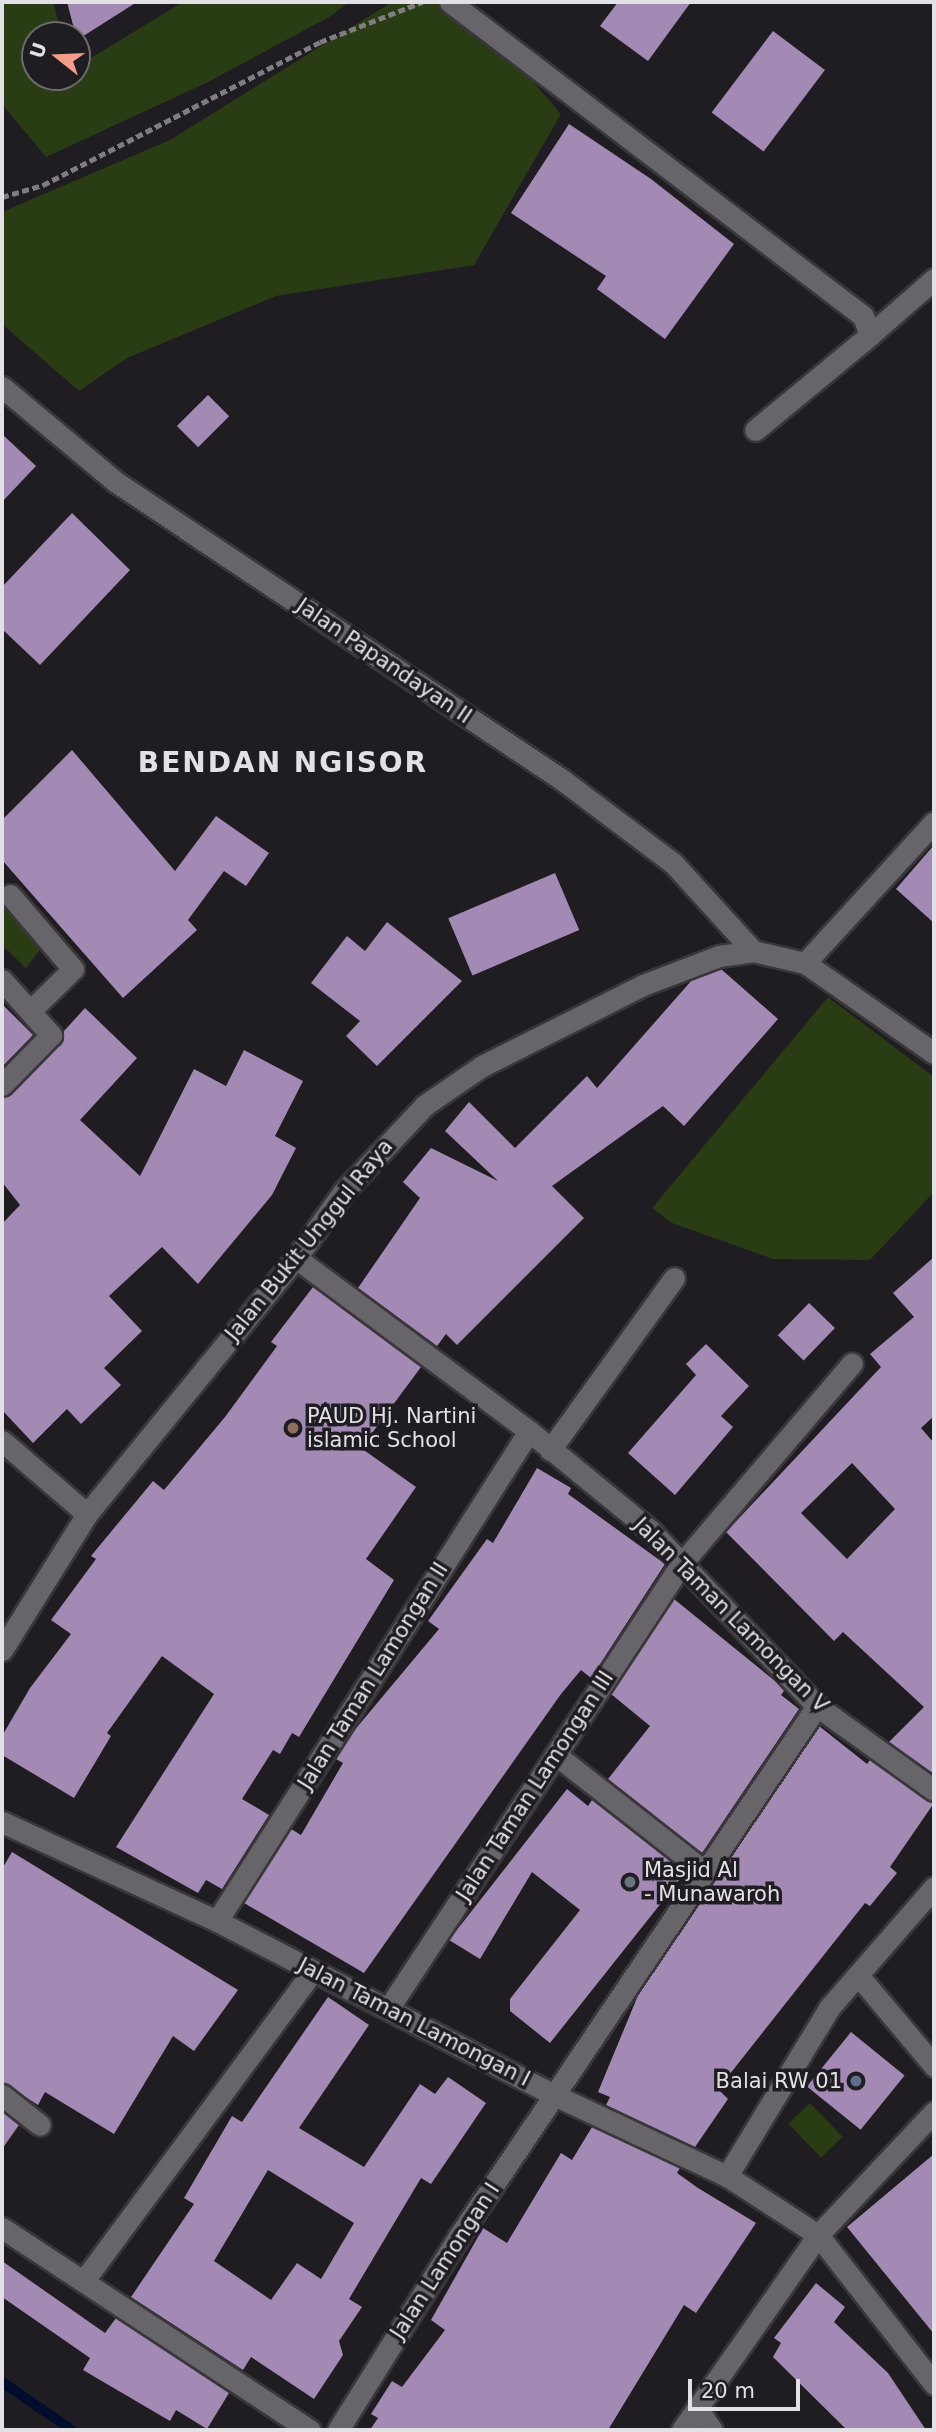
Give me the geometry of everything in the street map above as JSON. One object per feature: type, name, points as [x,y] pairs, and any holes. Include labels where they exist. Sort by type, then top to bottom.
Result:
[{"type":"street","points":[[450,2],[863,316],[870,335]]},
{"type":"street","points":[[755,430],[934,279]]},
{"type":"street","name":"Jalan Papandayan II","points":[[2,387],[116,482],[606,812],[673,863],[753,951]]},
{"type":"street","points":[[934,822],[805,963],[934,1053]]},
{"type":"street","points":[[4,895],[74,969],[30,1011]]},
{"type":"street","name":"Jalan Bukit Unggul Raya","points":[[2,1650],[87,1514],[296,1258],[344,1191],[425,1105],[482,1066],[643,985],[719,956],[753,951],[805,963]]},
{"type":"street","points":[[2,980],[51,1035],[2,1085]]},
{"type":"street","name":"Jalan Taman Lamongan V","points":[[296,1258],[529,1432],[651,1531],[817,1706],[934,1790]]},
{"type":"street","points":[[550,1450],[674,1278]]},
{"type":"street","name":"Jalan Taman Lamongan III","points":[[388,2009],[682,1563],[852,1363]]},
{"type":"street","name":"Jalan Taman Lamongan II","points":[[217,1922],[529,1432]]},
{"type":"street","points":[[2,1441],[87,1514]]},
{"type":"street","name":"Jalan Lamongan I","points":[[338,2430],[459,2236],[817,1706]]},
{"type":"street","points":[[556,1755],[705,1872]]},
{"type":"street","name":"Jalan Taman Lamongan I","points":[[2,1822],[217,1922],[554,2095],[727,2176],[818,2235],[934,2384]]},
{"type":"street","points":[[727,2176],[829,2008],[934,1887]]},
{"type":"street","points":[[85,2279],[313,1971]]},
{"type":"street","points":[[858,1975],[934,2066]]},
{"type":"street","points":[[2,2095],[40,2125]]},
{"type":"street","points":[[682,2430],[818,2235],[934,2112]]},
{"type":"street","points":[[2,2228],[85,2279],[310,2430]]},
{"type":"street","points":[[697,2409],[712,2430]]},
{"type":"path","points":[[2,197],[43,186],[320,42],[424,2]]},
{"type":"green space","points":[[2,2],[53,2],[58,21],[21,21],[21,91],[91,91],[91,58],[183,2],[349,2],[331,16],[208,82],[46,157],[2,104]]},
{"type":"green space","points":[[392,2],[464,2],[561,114],[474,265],[276,296],[127,358],[79,391],[2,324],[2,212],[170,140]]},
{"type":"green space","points":[[7,902],[43,946],[26,968],[2,945],[2,907]]},
{"type":"green space","points":[[828,997],[934,1077],[934,1192],[870,1260],[773,1259],[672,1223],[652,1208]]},
{"type":"green space","points":[[810,2103],[843,2137],[821,2158],[788,2124]]},
{"type":"building","points":[[67,2],[137,2],[91,31],[91,21],[72,21]]},
{"type":"building","points":[[618,2],[691,2],[648,61],[600,26]]},
{"type":"building","points":[[773,31],[825,70],[764,152],[712,112]]},
{"type":"building","points":[[569,124],[651,179],[734,244],[665,339],[597,289],[606,276],[511,213]]},
{"type":"building","points":[[208,395],[229,416],[198,447],[177,426]]},
{"type":"building","points":[[2,434],[36,466],[2,502]]},
{"type":"building","points":[[72,513],[130,570],[40,665],[2,629],[2,587]]},
{"type":"building","points":[[72,750],[175,871],[216,816],[269,853],[246,886],[224,871],[188,920],[197,930],[123,998],[2,860],[2,820]]},
{"type":"building","points":[[934,845],[934,923],[896,889]]},
{"type":"building","points":[[555,873],[579,930],[472,975],[448,918]]},
{"type":"building","points":[[387,922],[462,981],[377,1066],[346,1036],[360,1021],[311,983],[347,936],[365,951]]},
{"type":"building","points":[[721,969],[778,1019],[684,1126],[663,1106],[552,1186],[584,1218],[457,1345],[446,1334],[437,1346],[358,1288],[420,1198],[403,1182],[431,1148],[498,1181],[445,1131],[469,1102],[515,1148],[587,1076],[597,1088],[692,980]]},
{"type":"building","points":[[2,1004],[33,1035],[2,1067]]},
{"type":"building","points":[[85,1008],[137,1058],[80,1120],[140,1176],[194,1069],[226,1086],[244,1050],[303,1081],[275,1136],[296,1148],[272,1195],[198,1284],[162,1247],[109,1296],[142,1331],[104,1368],[121,1385],[81,1424],[67,1409],[33,1443],[2,1410],[2,1224],[20,1205],[2,1182],[2,1098],[11,1094],[60,1044],[64,1031]]},
{"type":"building","points":[[934,1257],[934,1416],[921,1428],[934,1443],[934,1774],[889,1742],[924,1707],[843,1632],[834,1641],[726,1532],[881,1367],[870,1354],[914,1317],[893,1293]],"holes":[[[852,1463],[895,1509],[847,1559],[801,1513]]]},
{"type":"building","points":[[313,1287],[421,1367],[361,1448],[416,1487],[366,1559],[394,1580],[299,1737],[292,1733],[280,1754],[273,1750],[242,1799],[269,1815],[222,1889],[206,1880],[198,1893],[116,1847],[214,1694],[162,1656],[107,1733],[111,1736],[74,1798],[2,1755],[2,1736],[30,1688],[71,1634],[51,1620],[96,1559],[91,1556],[153,1481],[164,1490],[225,1417],[277,1346],[271,1342]]},
{"type":"building","points":[[809,1303],[835,1328],[804,1360],[778,1335]]},
{"type":"building","points":[[706,1344],[749,1386],[721,1416],[733,1427],[675,1495],[628,1453],[696,1375],[686,1364]]},
{"type":"building","points":[[537,1468],[571,1488],[568,1494],[665,1564],[591,1678],[581,1670],[561,1694],[364,1973],[244,1903],[291,1829],[301,1835],[343,1763],[336,1759],[353,1732],[439,1629],[428,1621],[487,1539],[493,1543]]},
{"type":"building","points":[[674,1599],[775,1681],[784,1691],[781,1695],[799,1709],[702,1853],[608,1779],[650,1726],[611,1694]]},
{"type":"building","points":[[819,1726],[867,1764],[870,1760],[934,1803],[890,1867],[897,1873],[870,1906],[865,1903],[718,2089],[728,2099],[695,2147],[606,2105],[610,2097],[598,2092],[639,1993]]},
{"type":"building","points":[[567,1789],[588,1806],[592,1800],[685,1873],[550,2043],[510,2011],[510,1999],[580,1910],[532,1872],[480,1959],[449,1940]]},
{"type":"building","points":[[12,1852],[238,1990],[194,2051],[173,2036],[114,2134],[45,2092],[38,2105],[2,2082],[2,1869]]},
{"type":"building","points":[[328,1997],[369,2025],[299,2128],[364,2167],[420,2084],[435,2094],[448,2077],[486,2103],[431,2184],[421,2178],[349,2299],[362,2307],[339,2341],[343,2355],[314,2399],[251,2357],[243,2370],[131,2297],[194,2204],[184,2198],[232,2116],[242,2122]],"holes":[[[268,2170],[354,2223],[321,2279],[297,2263],[271,2300],[214,2261]]]},
{"type":"building","name":"Balai RW 01","points":[[851,2032],[905,2075],[861,2130],[807,2086]]},
{"type":"building","points":[[2,2112],[19,2125],[2,2149]]},
{"type":"building","points":[[592,2127],[680,2168],[677,2173],[756,2223],[696,2313],[684,2305],[608,2430],[370,2430],[378,2418],[371,2414],[392,2381],[402,2387],[445,2330],[431,2320],[483,2228],[507,2243],[561,2153],[572,2160]]},
{"type":"building","points":[[934,2154],[934,2334],[847,2227]]},
{"type":"building","points":[[2,2261],[105,2333],[116,2318],[229,2393],[207,2429],[176,2410],[170,2421],[83,2370],[90,2358],[2,2297]]},
{"type":"building","points":[[816,2283],[845,2307],[834,2322],[888,2373],[926,2430],[847,2430],[773,2357],[781,2343],[774,2338]]},
{"type":"waterway","points":[[2,2382],[72,2430]]},
{"type":"place","name":"PAUD Hj. Nartini islamic School","points":[[293,1428]]},
{"type":"place","name":"Masjid Al - Munawaroh","points":[[630,1882]]},
{"type":"place","name":"Balai RW 01","points":[[856,2081]]},
{"type":"district","name":"BENDAN NGISOR","points":[[283,763]]}]
